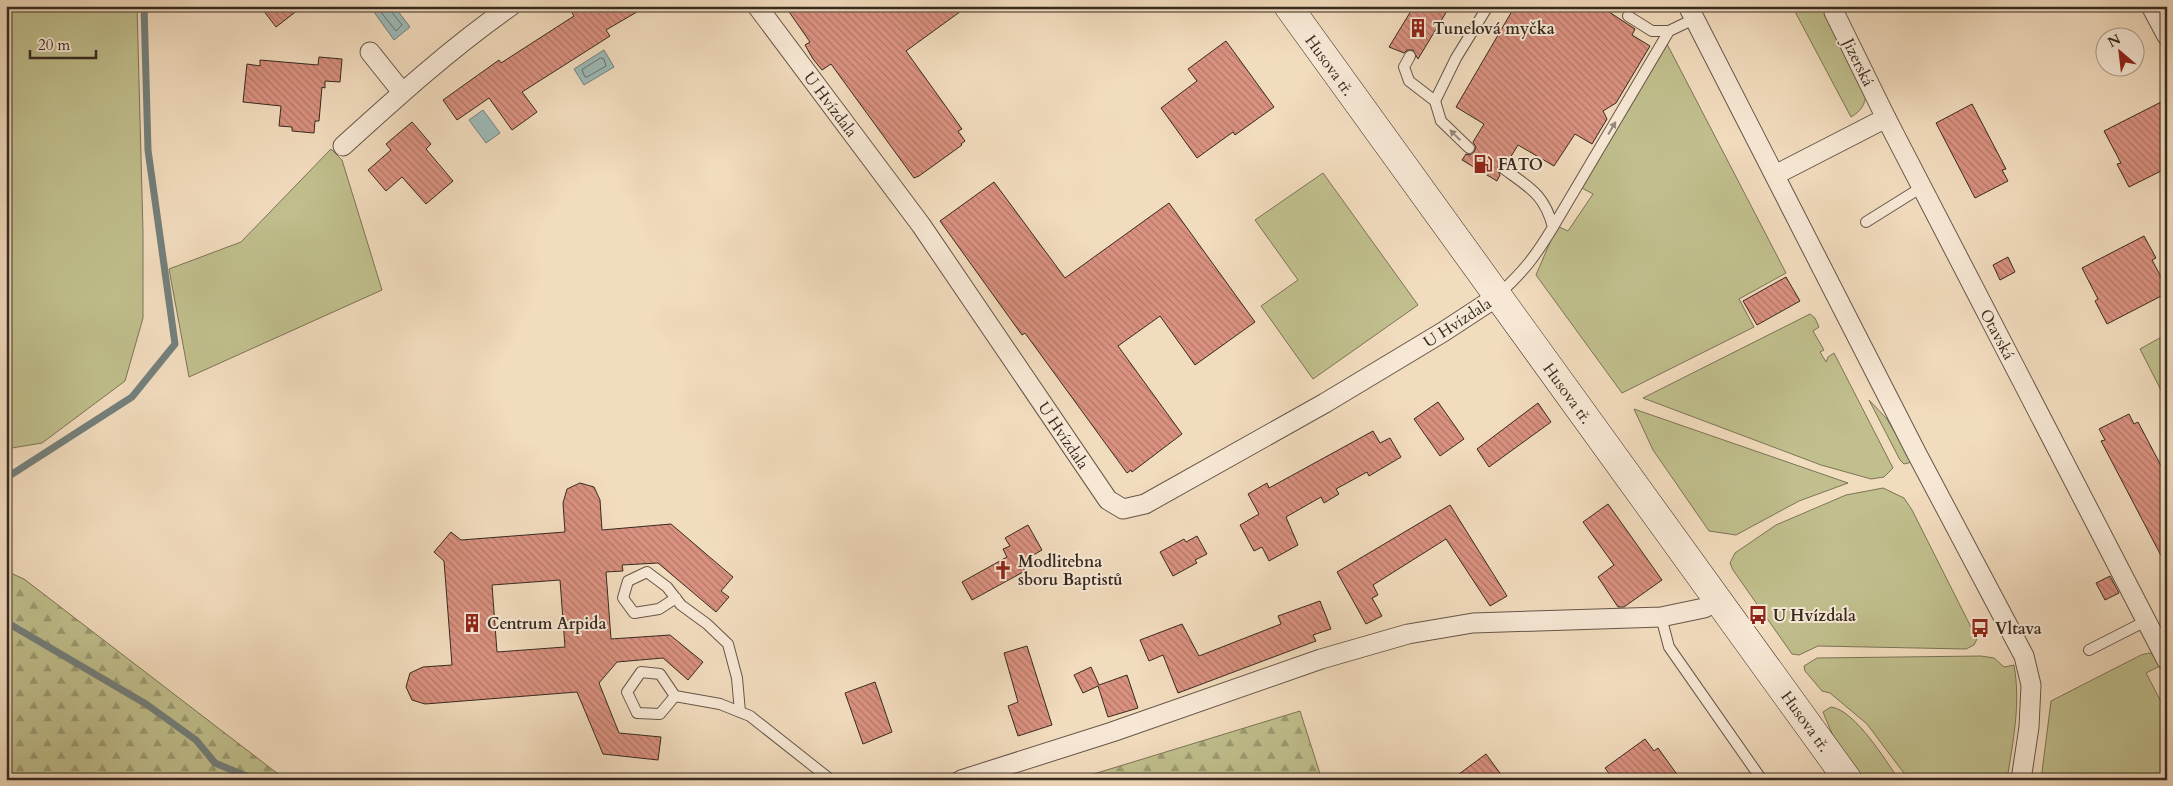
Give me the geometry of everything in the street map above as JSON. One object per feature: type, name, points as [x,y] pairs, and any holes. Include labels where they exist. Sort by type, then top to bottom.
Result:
[{"type":"street","points":[[343,146],[402,92],[473,33],[511,6]]},
{"type":"street","name":"U Hvízdala","points":[[757,6],[921,225],[1108,500],[1123,509],[1145,504],[1325,403],[1443,332],[1498,296]]},
{"type":"street","name":"Husova tř.","points":[[1288,6],[1848,780]]},
{"type":"street","name":"Jizerská","points":[[1833,6],[1834,12],[1886,118]]},
{"type":"street","points":[[2151,6],[2167,36]]},
{"type":"street","points":[[1691,13],[2024,656],[2031,685],[2029,727],[2021,780]]},
{"type":"street","points":[[370,52],[402,92]]},
{"type":"street","points":[[1775,175],[1886,118]]},
{"type":"street","name":"Otavská","points":[[1886,118],[2167,661]]},
{"type":"street","points":[[961,780],[1112,732],[1321,659],[1408,634],[1473,623],[1661,617],[1704,608],[1718,600]]},
{"type":"lane","points":[[1435,101],[1456,58],[1488,6]]},
{"type":"lane","points":[[1498,296],[1526,269],[1538,253],[1669,31],[1691,13]]},
{"type":"lane","points":[[1628,16],[1652,31],[1669,31]]},
{"type":"lane","points":[[1410,56],[1404,67],[1409,81],[1435,101],[1441,121],[1469,148]]},
{"type":"lane","points":[[1504,169],[1539,195],[1549,212],[1553,227]]},
{"type":"lane","points":[[1866,222],[1922,187]]},
{"type":"lane","points":[[676,598],[659,609],[634,613],[624,598],[628,580],[647,572],[667,586],[682,605],[728,644],[737,678],[740,712]]},
{"type":"lane","points":[[1661,617],[1670,647],[1762,780]]},
{"type":"lane","points":[[2089,650],[2146,621]]},
{"type":"lane","points":[[675,696],[660,714],[637,713],[627,692],[641,672],[660,674],[675,696],[720,704],[750,716],[831,780]]},
{"type":"green space","points":[[6,6],[137,6],[143,232],[143,318],[125,381],[42,443],[6,449]]},
{"type":"green space","points":[[1792,6],[1825,6],[1866,94],[1862,107],[1851,117]]},
{"type":"green space","points":[[1667,44],[1786,273],[1739,299],[1754,327],[1622,393],[1536,275],[1557,226],[1568,231],[1593,194],[1582,188]]},
{"type":"green space","points":[[331,149],[342,160],[382,290],[189,377],[169,269],[241,242]]},
{"type":"green space","points":[[1323,173],[1418,305],[1313,379],[1261,306],[1298,280],[1255,220]]},
{"type":"green space","points":[[1810,314],[1815,318],[1819,327],[1813,331],[1824,350],[1820,352],[1826,362],[1828,357],[1834,353],[1893,468],[1884,477],[1871,479],[1821,465],[1643,398]]},
{"type":"green space","points":[[2167,334],[2167,402],[2140,349]]},
{"type":"green space","points":[[1869,400],[1887,419],[1912,462],[1904,464],[1900,460]]},
{"type":"green space","points":[[1634,409],[1848,483],[1799,501],[1736,535],[1709,531],[1653,450]]},
{"type":"green space","points":[[1883,488],[1904,498],[1912,510],[1977,639],[1974,645],[1966,649],[1818,646],[1799,655],[1792,654],[1733,570],[1730,563],[1735,553],[1776,525],[1846,495]]},
{"type":"green space","points":[[6,571],[24,579],[286,780],[6,780]]},
{"type":"green space","points":[[2149,653],[2158,656],[2162,665],[2146,673],[2167,713],[2167,780],[2041,780],[2051,701],[2141,655]]},
{"type":"green space","points":[[1981,656],[1994,658],[2004,667],[2014,665],[2017,694],[2014,737],[2007,780],[1909,780],[1867,724],[1830,693],[1822,691],[1805,671],[1804,666],[1817,658]]},
{"type":"green space","points":[[1831,707],[1840,710],[1860,726],[1899,780],[1860,780],[1838,748],[1823,712]]},
{"type":"green space","points":[[1300,711],[1322,780],[1074,780]]},
{"type":"water","points":[[374,6],[394,6],[410,27],[394,40],[371,8]]},
{"type":"water","points":[[604,50],[614,67],[584,85],[574,69]]},
{"type":"water","points":[[483,110],[500,133],[486,143],[469,120]]},
{"type":"building","points":[[260,6],[303,6],[276,27]]},
{"type":"building","points":[[568,6],[647,6],[606,30],[610,36],[522,92],[537,112],[512,130],[489,98],[457,120],[443,100],[499,60],[501,63],[574,16]]},
{"type":"building","points":[[785,6],[968,6],[906,51],[962,129],[958,131],[965,141],[962,145],[914,178],[831,64],[822,70],[813,59],[805,45],[810,42]]},
{"type":"building","name":"Tunelová myčka","points":[[1414,6],[1450,6],[1418,59],[1413,50],[1407,50],[1404,53],[1389,47]]},
{"type":"building","points":[[1515,6],[1600,6],[1635,29],[1632,35],[1650,46],[1616,103],[1603,111],[1607,119],[1592,144],[1575,134],[1554,166],[1518,145],[1507,163],[1498,165],[1500,175],[1497,181],[1462,160],[1466,154],[1470,155],[1474,152],[1476,147],[1473,142],[1484,124],[1456,107]]},
{"type":"building","points":[[1226,41],[1274,107],[1235,135],[1233,132],[1197,158],[1161,108],[1197,81],[1188,69]]},
{"type":"building","points":[[319,57],[342,59],[340,82],[325,81],[325,88],[322,87],[319,121],[315,121],[314,133],[292,131],[292,127],[279,126],[281,106],[243,102],[247,64],[260,66],[260,60],[318,65]]},
{"type":"building","points":[[2167,99],[2167,168],[2129,187],[2117,164],[2121,163],[2104,131]]},
{"type":"building","points":[[1972,104],[2006,169],[2002,170],[2008,181],[1975,198],[1936,123]]},
{"type":"building","points":[[412,122],[431,144],[426,149],[453,181],[426,204],[402,177],[386,191],[368,170],[391,150],[386,144]]},
{"type":"building","points":[[994,182],[1065,278],[1169,203],[1255,322],[1195,365],[1160,316],[1118,346],[1182,434],[1132,472],[1131,470],[1127,473],[1025,333],[1022,335],[940,221]]},
{"type":"building","points":[[2144,236],[2156,258],[2152,260],[2167,288],[2167,293],[2107,324],[2095,301],[2098,299],[2082,268]]},
{"type":"building","points":[[2008,257],[2015,272],[2000,280],[1993,265]]},
{"type":"building","points":[[1786,277],[1800,301],[1757,325],[1743,301]]},
{"type":"building","points":[[1438,402],[1464,439],[1440,456],[1414,419]]},
{"type":"building","points":[[1538,403],[1551,422],[1489,467],[1477,449]]},
{"type":"building","points":[[2129,414],[2134,424],[2138,422],[2167,477],[2167,567],[2101,441],[2105,440],[2099,429]]},
{"type":"building","points":[[1373,431],[1380,443],[1390,438],[1401,457],[1369,476],[1367,472],[1336,489],[1339,494],[1324,503],[1321,497],[1286,517],[1298,545],[1269,561],[1262,547],[1254,551],[1240,525],[1259,514],[1248,494],[1267,483],[1269,488]]},
{"type":"building","name":"Centrum Arpida","points":[[580,483],[594,487],[600,500],[602,530],[671,524],[733,577],[721,591],[729,597],[716,612],[658,563],[622,565],[623,571],[606,572],[611,639],[670,635],[703,662],[688,680],[663,658],[617,662],[599,683],[619,733],[661,737],[658,760],[603,754],[577,692],[425,704],[412,700],[406,687],[410,673],[423,667],[452,665],[444,561],[434,552],[451,532],[461,540],[565,532],[563,503],[567,489]],"holes":[[[560,580],[565,647],[497,652],[492,585]]]},
{"type":"building","points":[[1608,504],[1662,580],[1624,607],[1618,607],[1598,577],[1614,565],[1583,522]]},
{"type":"building","points":[[1450,505],[1507,596],[1490,606],[1446,539],[1373,585],[1378,595],[1372,598],[1382,616],[1366,624],[1337,572]]},
{"type":"building","points":[[1028,525],[1042,550],[1020,563],[1025,571],[972,600],[962,582],[1007,557],[1003,549],[1010,546],[1005,538]]},
{"type":"building","points":[[1197,536],[1207,554],[1195,560],[1197,563],[1173,576],[1160,552],[1184,539],[1186,542]]},
{"type":"building","points":[[2110,576],[2119,593],[2105,600],[2096,583]]},
{"type":"building","points":[[1320,601],[1331,629],[1313,635],[1316,641],[1178,693],[1163,655],[1149,661],[1140,640],[1182,624],[1199,656],[1281,624],[1278,616]]},
{"type":"building","points":[[1027,646],[1052,725],[1018,736],[1008,706],[1018,702],[1004,653]]},
{"type":"building","points":[[1091,667],[1099,685],[1127,675],[1138,708],[1108,717],[1098,686],[1083,693],[1074,675]]},
{"type":"building","points":[[875,682],[892,732],[863,744],[845,693]]},
{"type":"building","points":[[1645,739],[1654,751],[1658,748],[1681,780],[1614,780],[1605,768]]},
{"type":"building","points":[[1486,754],[1505,780],[1451,780]]},
{"type":"waterway","points":[[6,478],[132,397],[175,344],[148,150],[144,6]]},
{"type":"waterway","points":[[6,622],[146,704],[196,740],[215,763],[246,776],[250,780]]},
{"type":"place","name":"Tunelová myčka","points":[[1418,28]]},
{"type":"place","name":"FATO","points":[[1483,164]]},
{"type":"place","name":"Modlitebna sboru Baptistů","points":[[1003,570]]},
{"type":"place","name":"U Hvízdala","points":[[1758,615]]},
{"type":"place","name":"Centrum Arpida","points":[[472,623]]},
{"type":"place","name":"Vltava","points":[[1980,628]]}]
